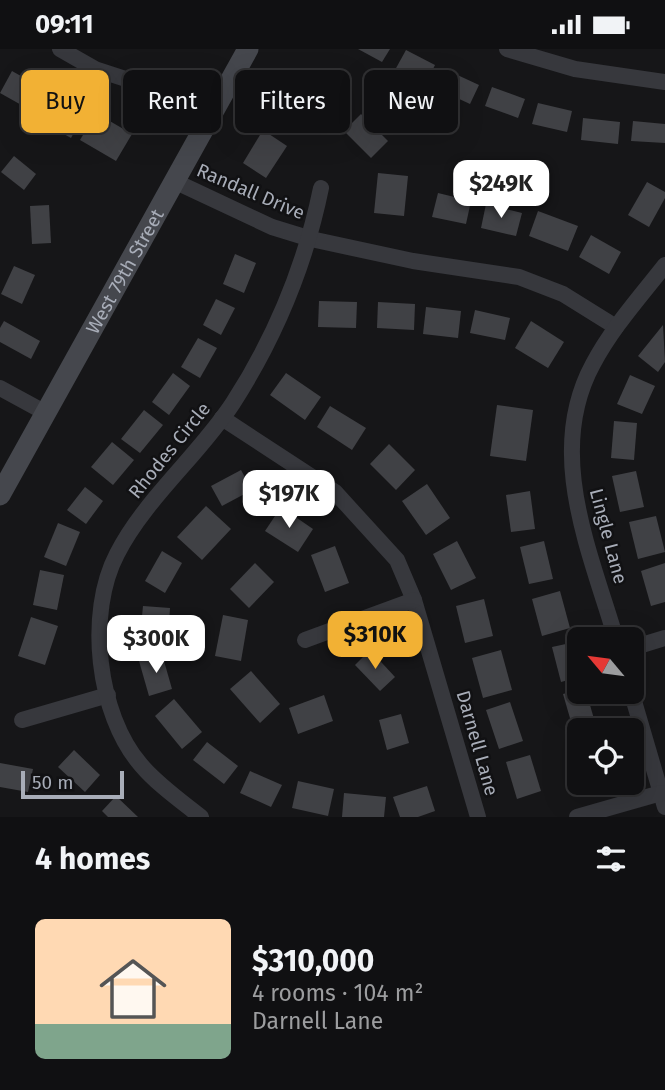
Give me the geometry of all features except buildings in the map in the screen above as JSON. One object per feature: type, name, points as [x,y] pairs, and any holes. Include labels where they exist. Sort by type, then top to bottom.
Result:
[{"type":"street","points":[[60,49],[95,69],[123,78]]},
{"type":"street","name":"West 79th Street","points":[[0,495],[248,49]]},
{"type":"street","points":[[507,49],[575,69],[665,82]]},
{"type":"street","name":"Randall Drive","points":[[174,181],[272,227],[311,239],[413,261],[519,277],[563,294],[616,327]]},
{"type":"street","name":"Randall Drive","points":[[311,239],[321,188]]},
{"type":"street","name":"Rhodes Circle","points":[[201,817],[140,764],[113,714],[99,648],[100,604],[116,555],[137,523],[222,418],[284,311],[311,239]]},
{"type":"street","name":"Lingle Lane","points":[[612,627],[575,498],[570,427],[591,366],[616,327],[665,265]]},
{"type":"street","points":[[0,388],[46,413]]},
{"type":"street","name":"Darnell Lane","points":[[222,418],[335,492],[397,560],[414,600],[478,817]]},
{"type":"street","points":[[305,640],[414,600]]},
{"type":"street","points":[[644,644],[665,638]]},
{"type":"street","points":[[22,720],[107,695]]},
{"type":"street","points":[[577,817],[663,800],[635,704]]}]
